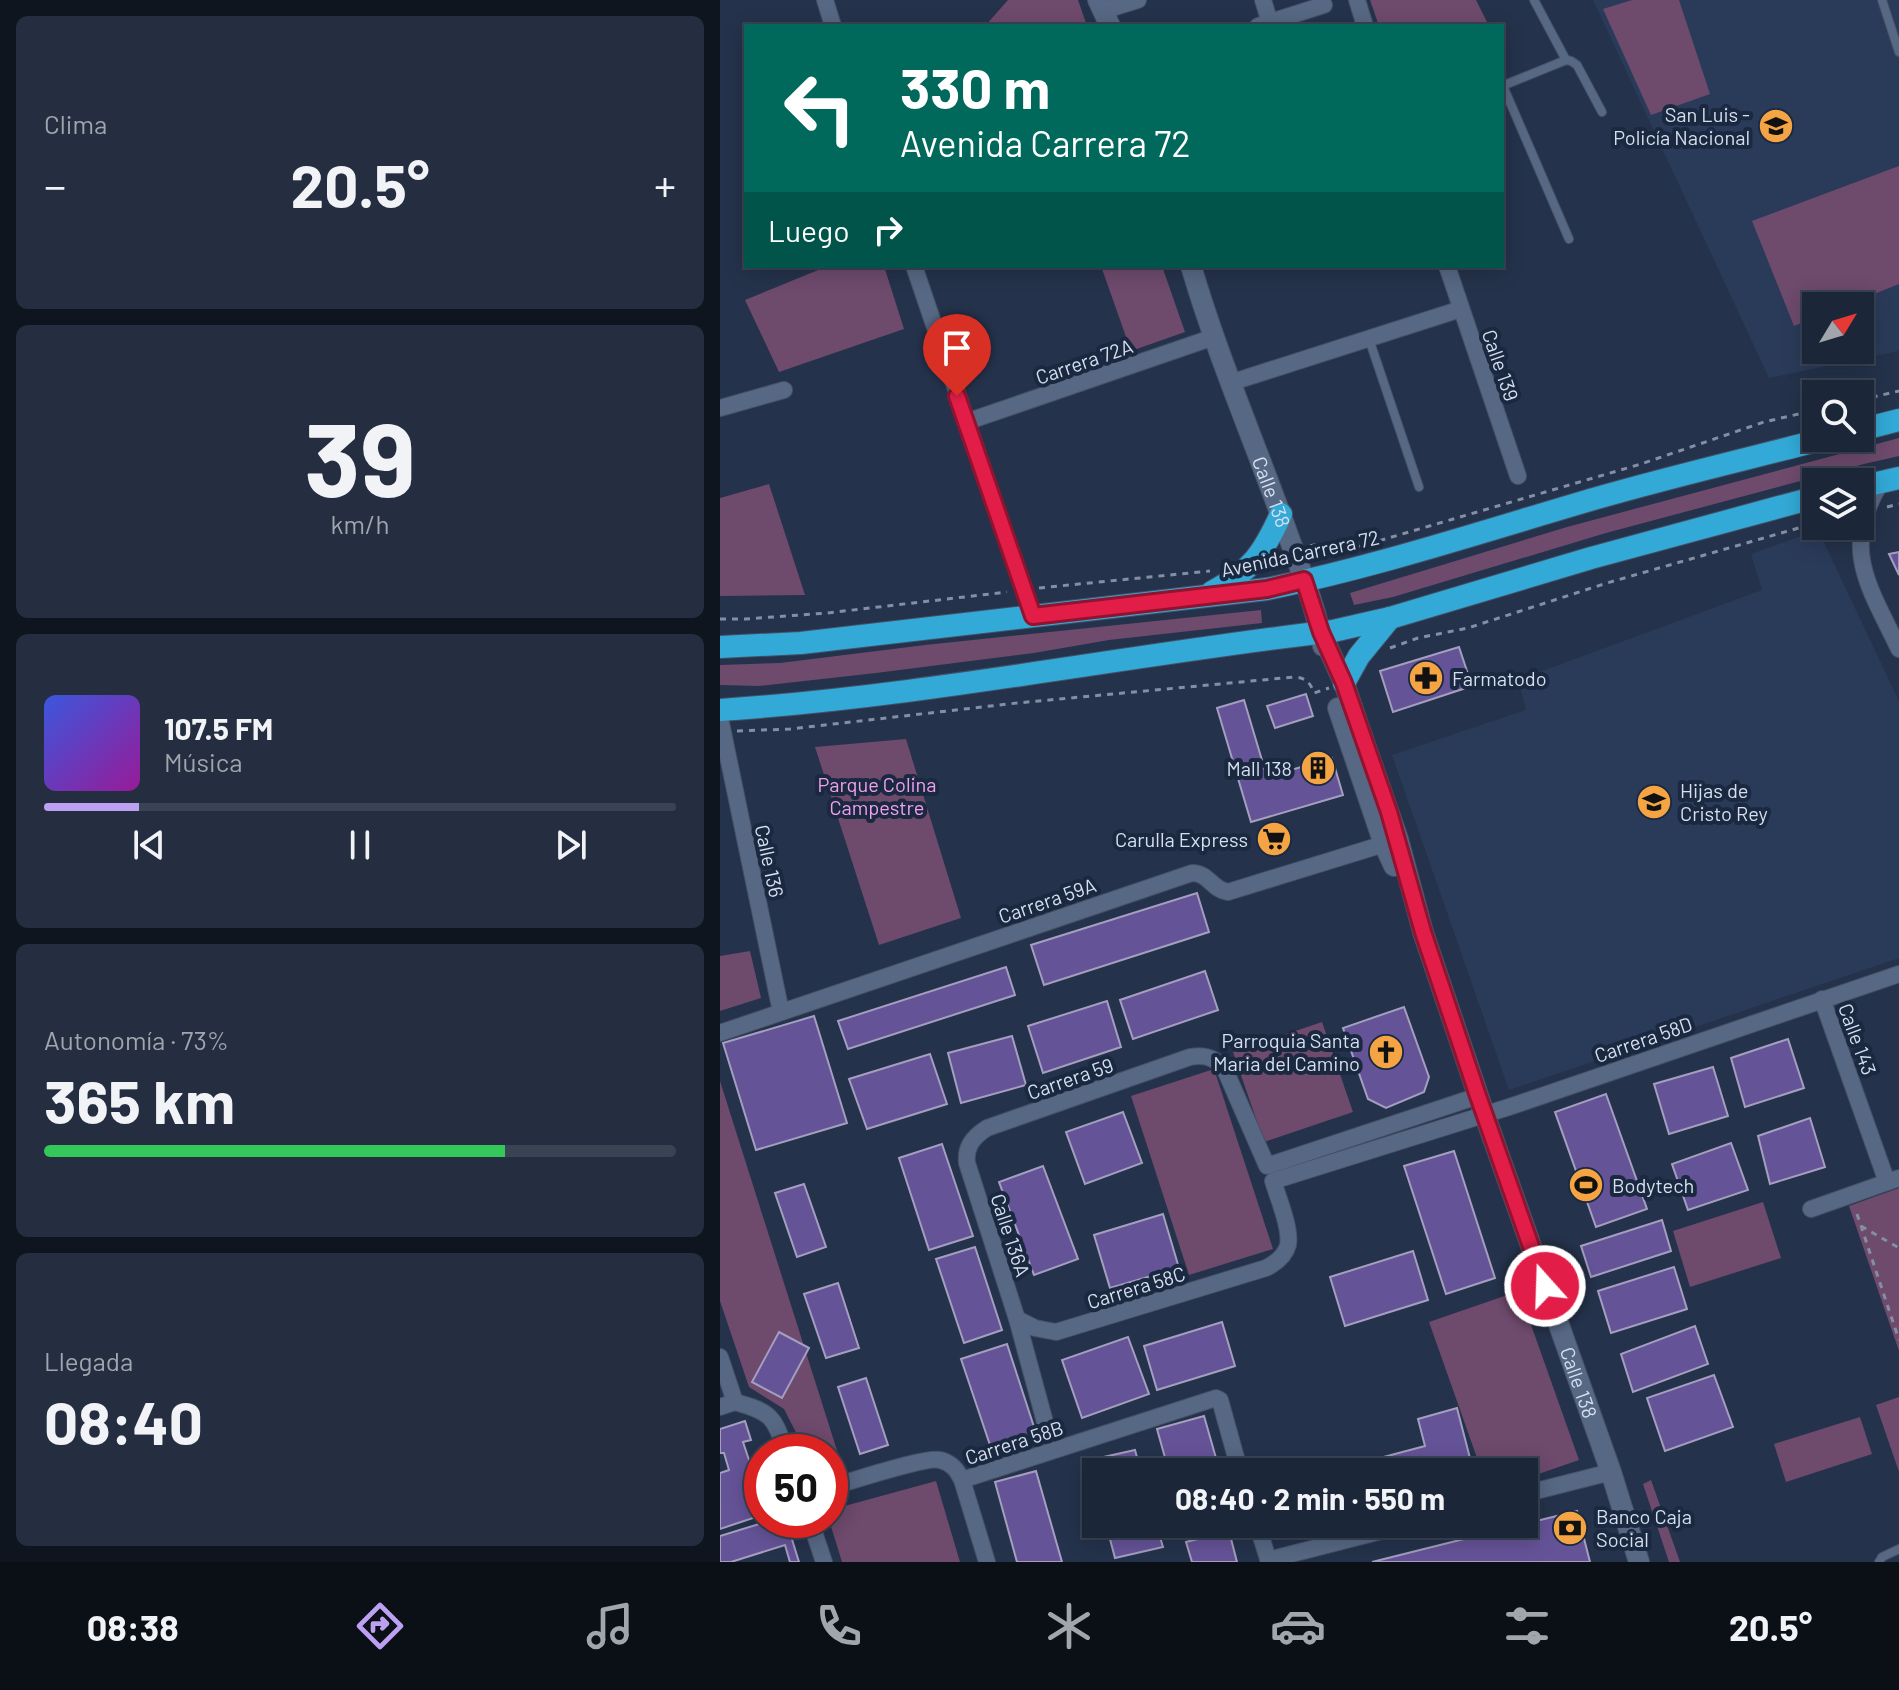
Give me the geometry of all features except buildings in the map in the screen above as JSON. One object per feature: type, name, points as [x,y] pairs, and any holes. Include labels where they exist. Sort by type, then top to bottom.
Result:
[{"type":"highway","points":[[1874,426],[1899,420]]},
{"type":"highway","name":"Avenida Carrera 72","points":[[720,647],[801,643],[1267,589],[1400,556],[1528,508],[1661,480],[1802,445]]},
{"type":"highway","points":[[721,720],[786,705],[1321,632],[1390,618],[1591,558],[1802,501]]},
{"type":"highway","points":[[1205,596],[1250,566],[1262,552],[1281,514]]},
{"type":"highway","points":[[1344,683],[1359,656],[1390,618]]},
{"type":"main road","name":"Calle 138","points":[[1192,268],[1234,394],[1281,514],[1321,632],[1344,683],[1398,839],[1423,932],[1611,1472],[1639,1562]]},
{"type":"main road","name":"Calle 138","points":[[1199,268],[1239,380],[1254,441]]},
{"type":"main road","name":"Calle 138","points":[[1321,632],[1331,687],[1384,844],[1423,932]]},
{"type":"street","points":[[825,0],[832,24]]},
{"type":"street","points":[[1107,12],[1138,0]]},
{"type":"street","points":[[1263,0],[1266,24]]},
{"type":"street","points":[[1357,0],[1364,24]]},
{"type":"street","points":[[1269,24],[1324,5]]},
{"type":"street","points":[[915,268],[1033,616]]},
{"type":"street","name":"Calle 139","points":[[1448,268],[1518,476]]},
{"type":"street","points":[[1239,380],[1461,309]]},
{"type":"street","name":"Carrera 72A","points":[[966,422],[1214,337]]},
{"type":"street","points":[[720,408],[784,390]]},
{"type":"street","points":[[1880,482],[1865,512],[1860,532],[1862,564],[1899,649]]},
{"type":"street","name":"Calle 136","points":[[721,720],[781,1012]]},
{"type":"street","name":"Carrera 59A","points":[[720,1033],[1192,873],[1204,875],[1218,889],[1228,892],[1384,844]]},
{"type":"street","name":"Carrera 58D","points":[[1270,1173],[1393,1124],[1481,1104],[1524,1102],[1899,974]]},
{"type":"street","name":"Calle 143","points":[[1822,999],[1893,1180]]},
{"type":"street","name":"Carrera 59","points":[[967,1163],[969,1146],[987,1128],[1202,1055],[1221,1064],[1226,1072],[1270,1173]]},
{"type":"street","name":"Carrera 58D","points":[[1270,1173],[1399,1141],[1481,1104]]},
{"type":"street","points":[[1393,1124],[1399,1141]]},
{"type":"street","name":"Calle 136A","points":[[967,1163],[1017,1319],[1045,1422]]},
{"type":"street","name":"Carrera 58C","points":[[1017,1319],[1035,1328],[1056,1332],[1266,1268],[1278,1261],[1288,1243],[1287,1229],[1270,1173]]},
{"type":"street","points":[[1811,1209],[1893,1180]]},
{"type":"street","points":[[720,1357],[728,1404],[759,1409],[768,1414],[780,1434]]},
{"type":"street","name":"Carrera 58B","points":[[848,1482],[932,1458],[956,1468],[962,1480],[1216,1398],[1220,1400],[1236,1458]]},
{"type":"street","points":[[1538,1490],[1611,1472]]},
{"type":"street","points":[[962,1480],[987,1562]]},
{"type":"street","points":[[816,1538],[824,1562]]},
{"type":"street","points":[[1262,1538],[1269,1561],[1356,1538]]},
{"type":"lane","points":[[1534,0],[1566,60]]},
{"type":"lane","points":[[1882,0],[1897,36],[1899,52]]},
{"type":"lane","points":[[1504,85],[1566,60],[1571,61],[1577,65],[1602,112]]},
{"type":"lane","points":[[1504,91],[1569,239]]},
{"type":"lane","points":[[1368,338],[1419,487]]},
{"type":"lane","points":[[1879,1562],[1882,1557],[1899,1549]]},
{"type":"path","points":[[1874,397],[1899,391]]},
{"type":"path","points":[[1321,543],[1351,549],[1528,508],[1641,464],[1764,422],[1802,413]]},
{"type":"path","points":[[1391,647],[1468,628],[1607,583],[1802,527]]},
{"type":"path","points":[[720,619],[827,613],[1208,571],[1221,567]]},
{"type":"path","points":[[721,720],[790,729],[1017,703],[1294,677],[1308,681],[1314,693]]},
{"type":"path","points":[[1857,1214],[1899,1340]]},
{"type":"path","points":[[1861,1226],[1899,1248]]},
{"type":"shaded area","name":"San Luis - Policía Nacional","points":[[1593,0],[1899,0],[1899,351],[1874,356],[1874,292],[1802,292],[1802,364],[1836,364],[1769,378]]},
{"type":"shaded area","name":"Hijas de Cristo Rey","points":[[1802,536],[1802,540],[1823,540],[1899,701],[1899,958],[1509,1090],[1392,755],[1526,710],[1518,680],[1762,590],[1751,554]]},
{"type":"green space","points":[[1008,0],[1078,0],[1086,24],[987,24]]},
{"type":"green space","points":[[1370,0],[1476,0],[1488,24],[1378,24]]},
{"type":"green space","points":[[1632,0],[1679,0],[1710,94],[1651,115],[1603,9]]},
{"type":"green space","points":[[1899,166],[1899,284],[1874,294],[1802,292],[1802,323],[1794,326],[1752,221]]},
{"type":"green space","points":[[823,268],[885,268],[904,329],[779,372],[745,300]]},
{"type":"green space","points":[[1102,268],[1163,268],[1185,332],[1131,351]]},
{"type":"green space","points":[[1899,438],[1899,456],[1849,468],[1802,468],[1802,481],[1606,533],[1393,597],[1354,605],[1350,593],[1567,527],[1847,452],[1874,452],[1874,445]]},
{"type":"green space","points":[[769,484],[805,595],[720,596],[720,498]]},
{"type":"green space","points":[[1261,610],[1262,623],[1109,640],[876,673],[759,686],[720,685],[720,665],[780,663]]},
{"type":"green space","name":"Parque Colina Campestre","points":[[906,739],[961,918],[879,945],[815,747]]},
{"type":"green space","points":[[750,951],[761,998],[720,1011],[720,956]]},
{"type":"green space","points":[[1322,1022],[1353,1112],[1264,1142],[1233,1052]]},
{"type":"green space","points":[[1214,1069],[1273,1249],[1189,1275],[1131,1096]]},
{"type":"green space","points":[[720,1081],[832,1434],[797,1434],[784,1409],[749,1387],[720,1301]]},
{"type":"green space","points":[[1899,1188],[1899,1351],[1849,1206]]},
{"type":"green space","points":[[1763,1202],[1781,1258],[1690,1287],[1673,1231]]},
{"type":"green space","points":[[1519,1291],[1579,1460],[1538,1474],[1538,1458],[1477,1458],[1429,1322]]},
{"type":"green space","points":[[1899,1397],[1899,1472],[1876,1405]]},
{"type":"green space","points":[[1860,1417],[1872,1454],[1786,1482],[1774,1444]]},
{"type":"green space","points":[[1651,1480],[1680,1562],[1669,1562],[1643,1484]]},
{"type":"green space","points":[[936,1481],[960,1562],[842,1562],[835,1538],[848,1538],[848,1505]]},
{"type":"place","name":"San Luis - Policía Nacional","points":[[1776,126]]},
{"type":"place","name":"Farmatodo","points":[[1426,678]]},
{"type":"place","name":"Mall 138","points":[[1318,768]]},
{"type":"place","name":"Hijas de Cristo Rey","points":[[1654,802]]},
{"type":"place","name":"Carulla Express","points":[[1274,839]]},
{"type":"place","name":"Parroquia Santa Maria del Camino","points":[[1386,1052]]},
{"type":"place","name":"Bodytech","points":[[1586,1185]]},
{"type":"place","name":"Banco Caja Social","points":[[1570,1528]]},
{"type":"route","points":[[957,396],[1033,616],[1267,589],[1304,580],[1389,812],[1423,932],[1545,1286]]}]
